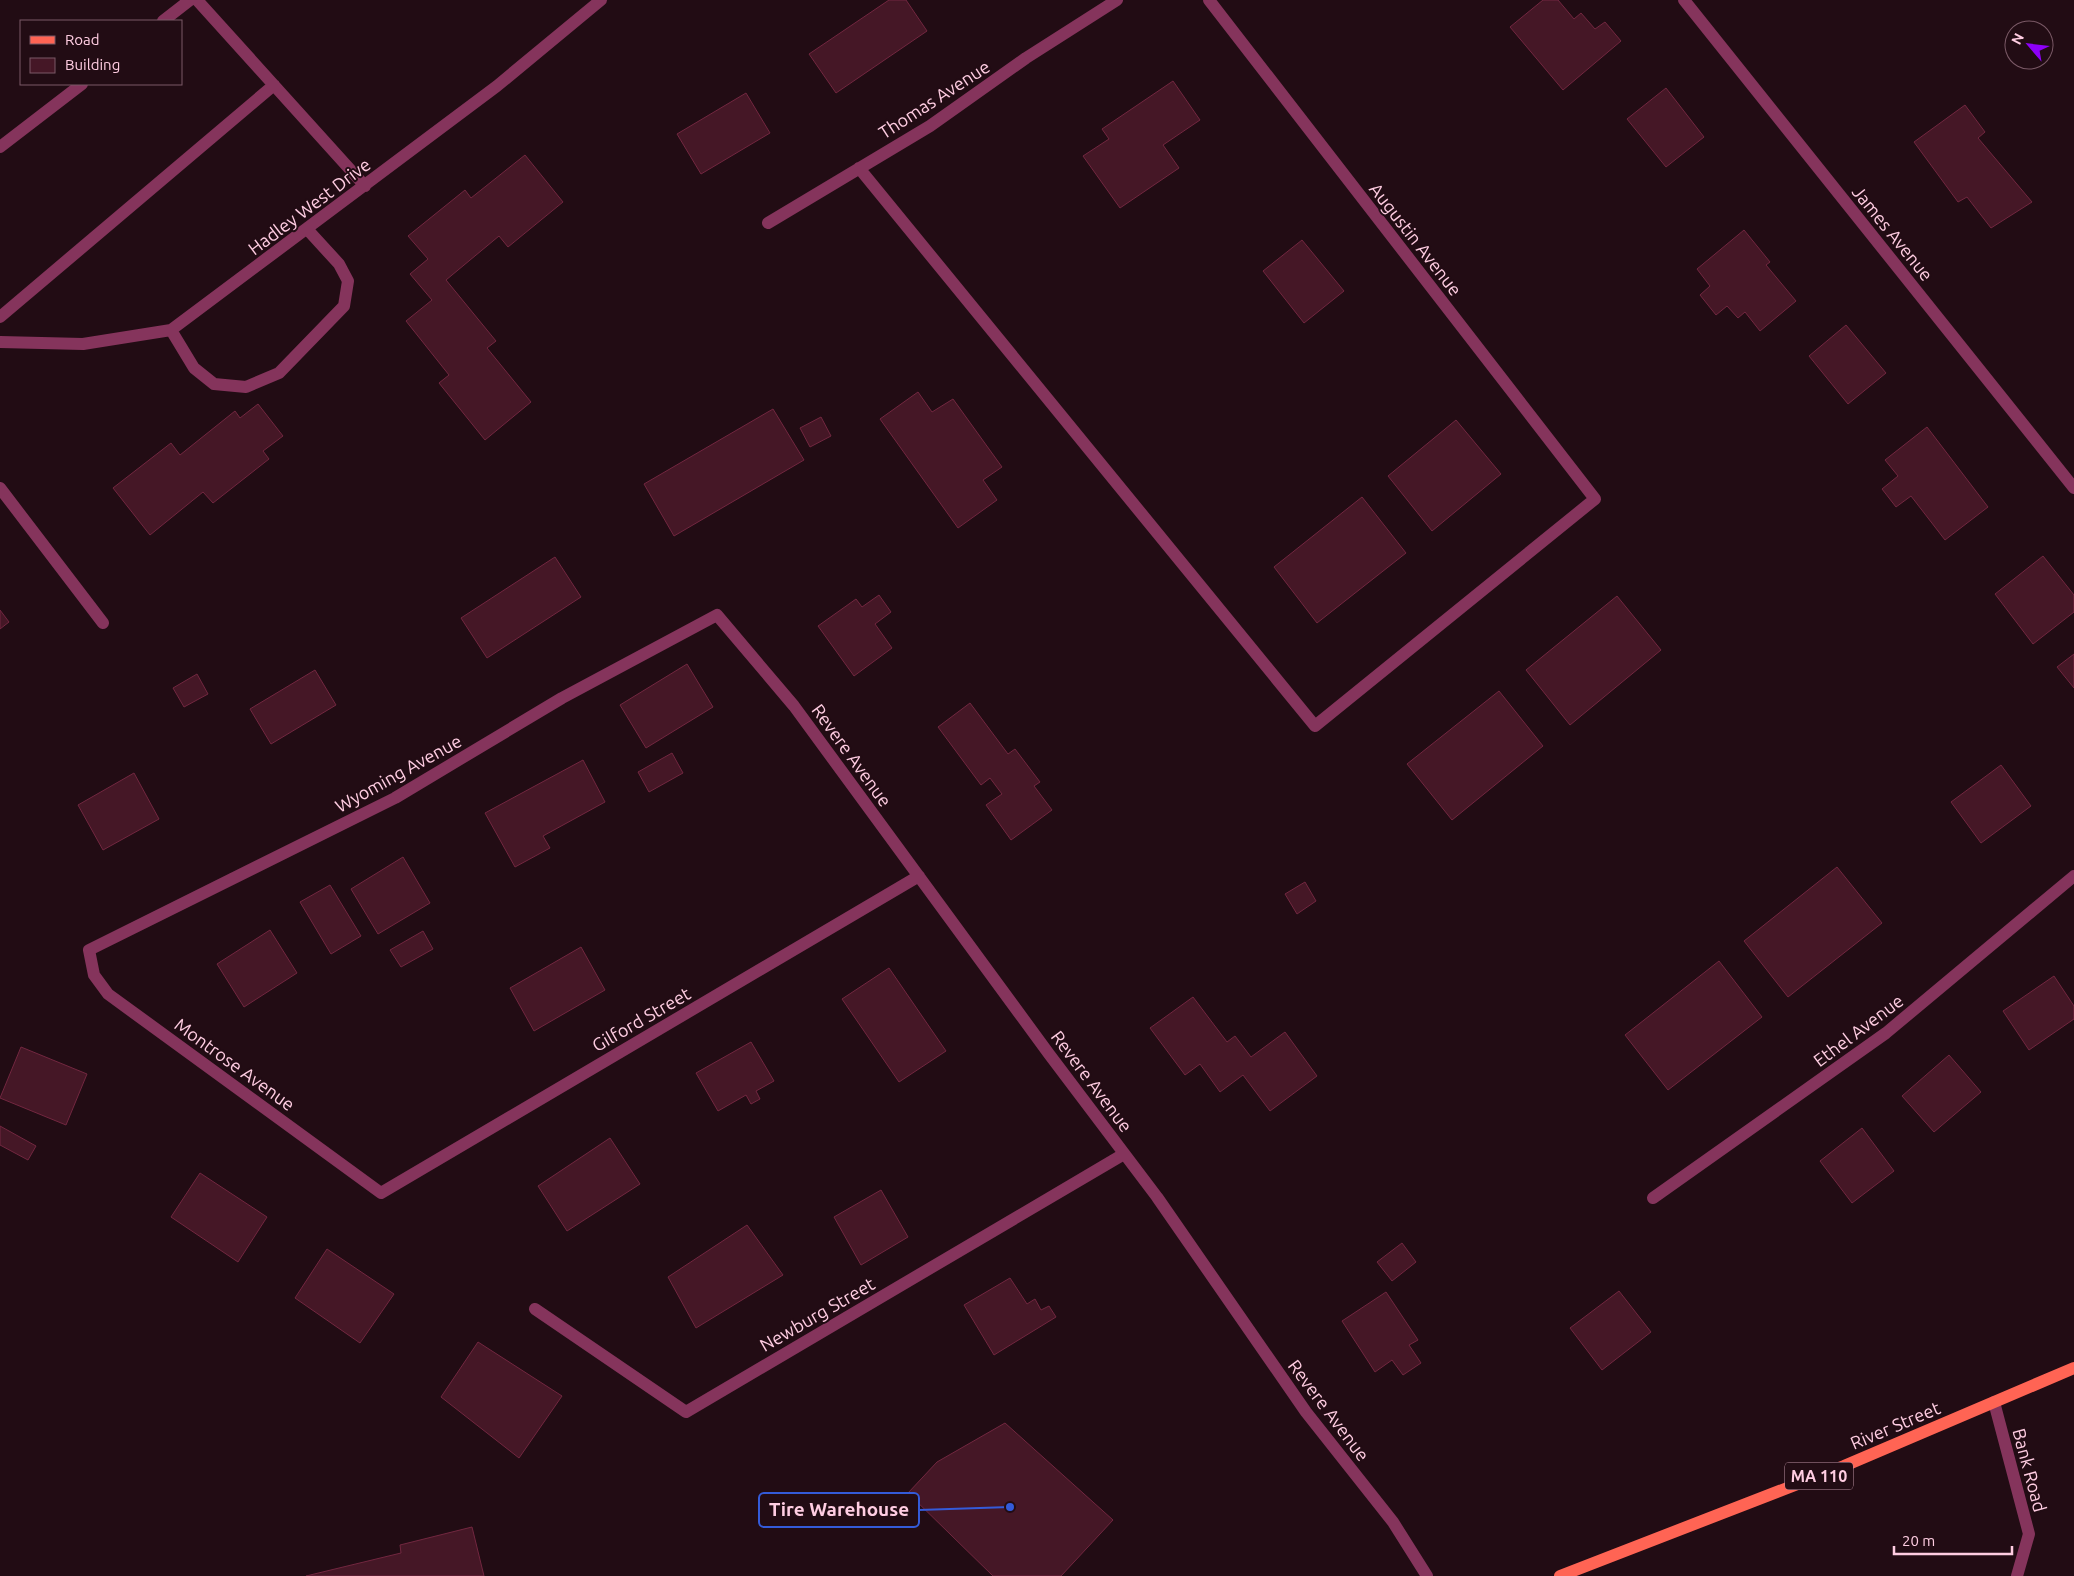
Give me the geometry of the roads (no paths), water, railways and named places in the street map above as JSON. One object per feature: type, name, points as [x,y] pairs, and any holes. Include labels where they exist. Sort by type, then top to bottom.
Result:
[{"type":"main road","name":"River Street","points":[[1560,1576],[1844,1466],[2074,1368]]},
{"type":"street","points":[[163,20],[190,0]]},
{"type":"street","points":[[196,0],[365,186]]},
{"type":"street","name":"Hadley West Drive","points":[[0,342],[82,344],[171,330],[497,86],[601,0]]},
{"type":"street","name":"Thomas Avenue","points":[[768,223],[930,126],[1026,58],[1117,0]]},
{"type":"street","name":"Augustin Avenue","points":[[859,168],[1315,726],[1595,499],[1209,0]]},
{"type":"street","name":"James Avenue","points":[[1684,0],[2074,488]]},
{"type":"street","points":[[0,147],[81,85]]},
{"type":"street","points":[[0,317],[274,85]]},
{"type":"street","points":[[171,330],[194,368],[214,384],[246,387],[279,374],[344,306],[348,281],[339,264],[307,229]]},
{"type":"street","points":[[0,488],[103,623]]},
{"type":"street","name":"Revere Avenue","points":[[718,615],[794,706],[1157,1197],[1306,1412],[1393,1522],[1427,1576]]},
{"type":"street","name":"Wyoming Avenue","points":[[89,950],[395,798],[562,698],[718,615]]},
{"type":"street","name":"Gilford Street","points":[[381,1193],[919,876]]},
{"type":"street","name":"Ethel Avenue","points":[[1653,1198],[1886,1033],[2074,876]]},
{"type":"street","name":"Montrose Avenue","points":[[89,950],[94,975],[108,994],[381,1193]]},
{"type":"street","name":"Newburg Street","points":[[535,1309],[686,1412],[1124,1154]]},
{"type":"street","name":"Bank Road","points":[[1994,1402],[2029,1534],[2018,1576]]},
{"type":"place","name":"Tire Warehouse","points":[[1010,1507]]}]
